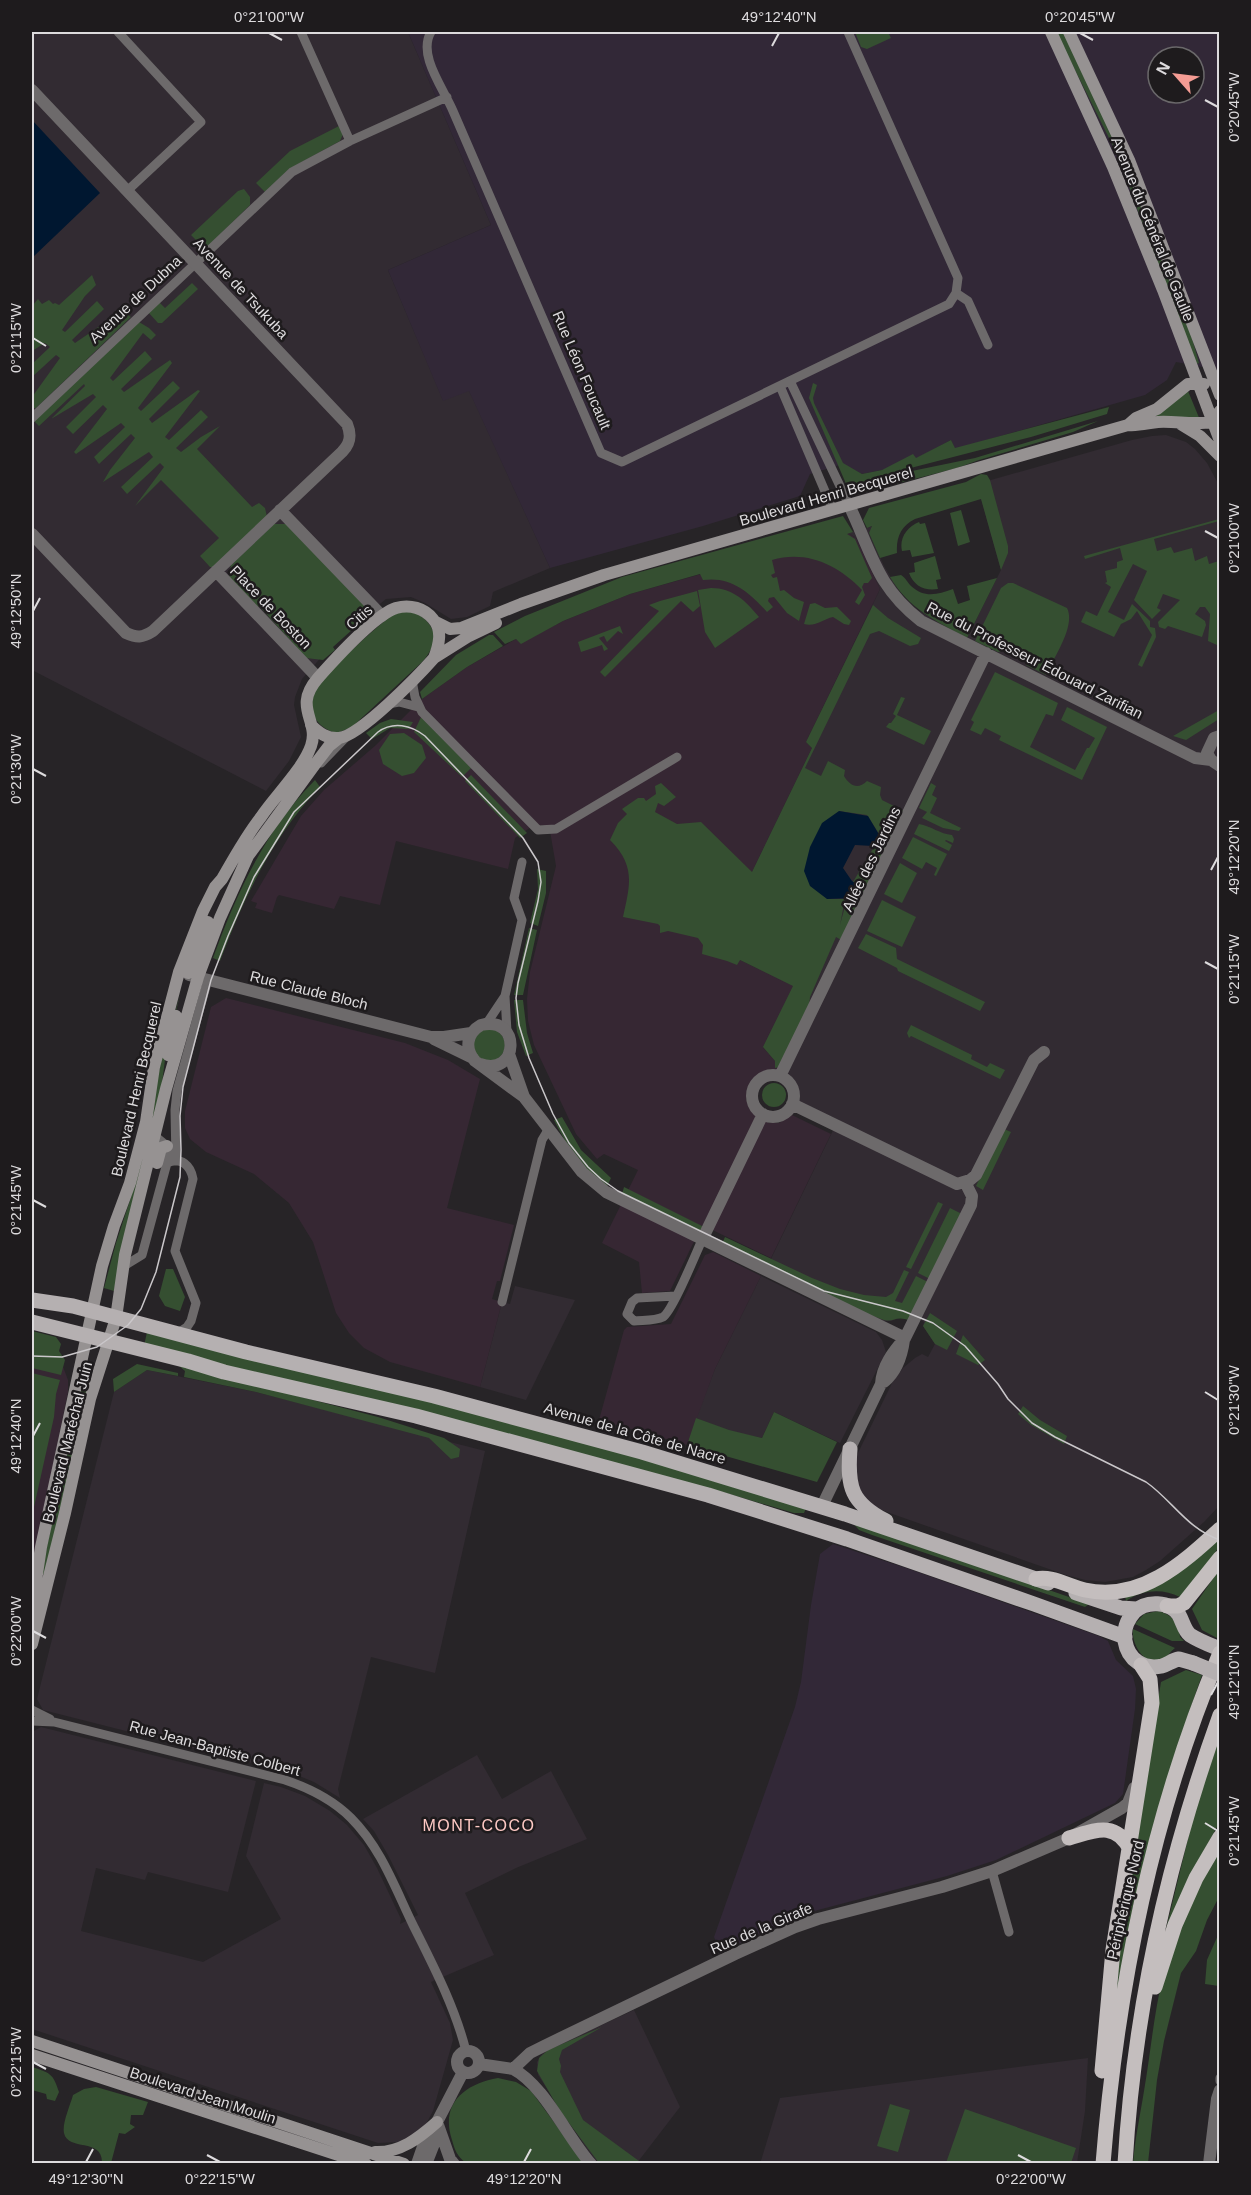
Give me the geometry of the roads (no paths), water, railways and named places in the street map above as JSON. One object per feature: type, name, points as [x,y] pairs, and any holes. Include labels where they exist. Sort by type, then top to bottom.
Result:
[{"type":"highway","points":[[1036,1579],[1044,1577],[1065,1585],[1098,1592],[1126,1591],[1155,1580],[1171,1570],[1220,1529]]},
{"type":"highway","points":[[1167,1606],[1178,1606],[1184,1603],[1220,1558]]},
{"type":"highway","name":"Périphérique Nord","points":[[1103,2163],[1114,2052],[1142,1899],[1164,1813],[1186,1743],[1220,1651]]},
{"type":"highway","points":[[1098,2163],[1096,2158],[1108,1988],[1152,1703],[1150,1679],[1141,1665]]},
{"type":"highway","points":[[1125,2163],[1133,2077],[1162,1907],[1185,1820],[1220,1715]]},
{"type":"highway","points":[[1069,1838],[1101,1830],[1113,1831],[1130,1849]]},
{"type":"highway","points":[[1133,2077],[1156,1985],[1175,1925],[1196,1878],[1220,1837]]},
{"type":"main road","name":"Avenue du Général de Gaulle","points":[[1050,32],[1113,167],[1163,290],[1220,441]]},
{"type":"main road","name":"Avenue du Général de Gaulle","points":[[1069,32],[1129,160],[1219,393]]},
{"type":"main road","points":[[1128,425],[1136,418],[1157,409],[1188,384],[1206,384],[1219,393]]},
{"type":"main road","points":[[1128,425],[1138,426],[1159,422],[1212,422],[1220,411]]},
{"type":"main road","points":[[1178,423],[1200,436],[1220,456]]},
{"type":"main road","name":"Boulevard Henri Becquerel","points":[[436,622],[450,629],[461,628],[604,575],[1128,425]]},
{"type":"main road","name":"Boulevard Henri Becquerel","points":[[434,657],[534,601]]},
{"type":"main road","name":"Citis","points":[[311,725],[308,717],[307,694],[318,678],[382,616],[393,609],[409,606],[424,611],[436,622]]},
{"type":"main road","points":[[311,725],[328,738],[344,736],[387,704],[434,657],[439,646],[436,622]]},
{"type":"main road","name":"Boulevard Henri Becquerel","points":[[116,1318],[134,1219],[156,1137],[193,976],[203,911],[215,887],[260,817],[307,754],[313,737],[311,725]]},
{"type":"main road","name":"Boulevard Henri Becquerel","points":[[92,1311],[109,1240],[133,1173],[146,1122],[154,1067],[193,976],[248,856],[329,746],[344,736]]},
{"type":"main road","points":[[134,1219],[146,1201],[161,1148],[167,1146]]},
{"type":"main road","name":"Avenue de la Côte de Nacre","points":[[32,1300],[73,1306],[456,1402],[642,1452],[822,1506],[1121,1608],[1129,1624]]},
{"type":"main road","name":"Boulevard Maréchal Juin","points":[[32,1607],[41,1547],[92,1311]]},
{"type":"main road","name":"Boulevard Maréchal Juin","points":[[32,1644],[90,1399],[116,1318]]},
{"type":"main road","name":"Avenue de la Côte de Nacre","points":[[32,1322],[224,1372],[416,1416],[708,1495],[847,1539],[1044,1607],[1129,1624]]},
{"type":"main road","points":[[850,1449],[848,1470],[850,1485],[860,1503],[872,1514],[944,1546]]},
{"type":"main road","points":[[708,1495],[732,1497],[794,1515],[807,1515],[822,1506],[833,1526],[847,1539]]},
{"type":"main road","name":"Avenue de la Côte de Nacre","points":[[1129,1624],[1149,1604],[1167,1606]]},
{"type":"main road","points":[[1167,1606],[1178,1614],[1188,1634],[1220,1651]]},
{"type":"main road","points":[[1129,1624],[1130,1654],[1141,1665],[1159,1666],[1179,1659],[1220,1674]]},
{"type":"main road","points":[[32,2041],[368,2158],[404,2163]]},
{"type":"main road","name":"Boulevard Jean Moulin","points":[[33,2056],[368,2158]]},
{"type":"main road","points":[[368,2158],[413,2142],[437,2122]]},
{"type":"street","points":[[118,32],[201,122],[127,191]]},
{"type":"street","points":[[302,32],[350,141]]},
{"type":"street","name":"Rue Léon Foucault","points":[[431,32],[426,44],[433,68],[601,453],[622,462],[950,304],[956,293]]},
{"type":"street","points":[[848,32],[958,278],[956,293],[968,301],[988,345]]},
{"type":"street","name":"Avenue de Tsukuba","points":[[32,90],[340,416],[349,430],[350,439],[346,448],[280,510]]},
{"type":"street","name":"Avenue de Dubna","points":[[32,418],[292,172],[350,141],[447,97]]},
{"type":"street","points":[[790,381],[849,505]]},
{"type":"street","points":[[780,386],[833,510]]},
{"type":"street","name":"Rue du Professeur Édouard Zarifian","points":[[849,505],[875,568],[886,586],[907,611],[921,621],[1195,758],[1215,763]]},
{"type":"street","points":[[280,510],[382,616]]},
{"type":"street","name":"Place de Boston","points":[[280,510],[216,571],[318,678]]},
{"type":"street","points":[[34,540],[126,633],[135,637],[144,637],[153,632],[216,571]]},
{"type":"street","name":"Allée des Jardins","points":[[780,1076],[986,653]]},
{"type":"street","points":[[412,680],[418,707]]},
{"type":"street","points":[[387,704],[399,702],[418,707],[538,830],[556,829],[677,757]]},
{"type":"street","points":[[1215,763],[1207,753],[1207,749],[1214,738],[1220,735]]},
{"type":"street","points":[[507,1032],[498,1025],[487,1023],[477,1027],[471,1033],[468,1049],[476,1061],[491,1066],[503,1061],[509,1054],[511,1043],[507,1032],[505,996],[522,920],[514,898],[522,862]]},
{"type":"street","points":[[124,1266],[142,1255],[172,1162],[177,1091],[193,976]]},
{"type":"street","name":"Rue Claude Bloch","points":[[193,976],[431,1037],[476,1061],[524,1097]]},
{"type":"street","points":[[487,1023],[505,996]]},
{"type":"street","name":"Rue Claude Bloch","points":[[431,1037],[471,1033]]},
{"type":"street","points":[[792,1104],[955,1184],[965,1182],[976,1175],[1034,1060],[1044,1052]]},
{"type":"street","name":"Rue Claude Bloch","points":[[509,1054],[524,1097],[548,1130],[582,1172],[614,1198],[904,1338]]},
{"type":"street","points":[[780,1076],[790,1084],[793,1090],[792,1104],[788,1110],[776,1116],[763,1114],[752,1100],[754,1088],[764,1077],[780,1076]]},
{"type":"street","points":[[676,1296],[637,1298],[632,1302],[627,1314],[634,1321],[660,1319],[667,1314],[676,1296],[702,1240],[763,1114]]},
{"type":"street","points":[[502,1302],[542,1140],[548,1130]]},
{"type":"street","points":[[156,1137],[167,1146],[172,1162]]},
{"type":"street","points":[[172,1162],[185,1163],[192,1170],[193,1179],[175,1251],[196,1303],[191,1321],[178,1333]]},
{"type":"street","points":[[822,1506],[881,1384],[882,1375],[892,1352],[904,1338],[971,1205],[972,1196],[965,1182]]},
{"type":"street","name":"Rue Jean-Baptiste Colbert","points":[[32,1710],[54,1722]]},
{"type":"street","name":"Rue Jean-Baptiste Colbert","points":[[32,1721],[54,1722],[285,1780],[311,1790],[345,1812],[369,1838],[385,1866],[440,1982],[466,2051]]},
{"type":"street","name":"Rue de la Girafe","points":[[513,2069],[537,2049],[735,1954],[795,1928],[818,1919],[932,1890],[992,1871],[1069,1838],[1128,1803],[1141,1777]]},
{"type":"street","points":[[992,1871],[1008,1932]]},
{"type":"street","points":[[463,2072],[458,2067],[457,2060],[460,2054],[466,2051],[476,2054],[479,2064]]},
{"type":"street","points":[[479,2064],[513,2069],[525,2077],[591,2163]]},
{"type":"street","points":[[463,2072],[474,2071],[479,2064]]},
{"type":"street","points":[[417,2163],[428,2135],[463,2072]]},
{"type":"street","points":[[1209,2163],[1220,2090]]},
{"type":"street","points":[[426,2163],[437,2136],[437,2122]]},
{"type":"street","points":[[437,2122],[454,2163]]},
{"type":"water","points":[[32,120],[100,193],[32,258]]},
{"type":"water","points":[[839,811],[868,816],[884,843],[878,850],[873,846],[855,845],[843,868],[852,881],[859,886],[853,898],[827,899],[810,886],[804,871],[810,847],[822,823]]},
{"type":"tram line","points":[[32,1356],[62,1357],[97,1347],[128,1325],[141,1309],[156,1272],[180,1177],[180,1116],[183,1087],[211,980],[254,877],[294,812],[378,732],[390,726],[402,726],[414,729],[425,736],[523,838],[538,862],[541,882],[538,901],[516,998],[519,1025],[529,1058],[553,1114],[569,1143],[588,1167],[618,1191],[824,1291],[903,1311],[933,1323],[965,1346],[1008,1399],[1032,1423],[1055,1437],[1146,1482],[1189,1522],[1220,1540]]},
{"type":"district","name":"MONT-COCO","points":[[479,1825]]}]
